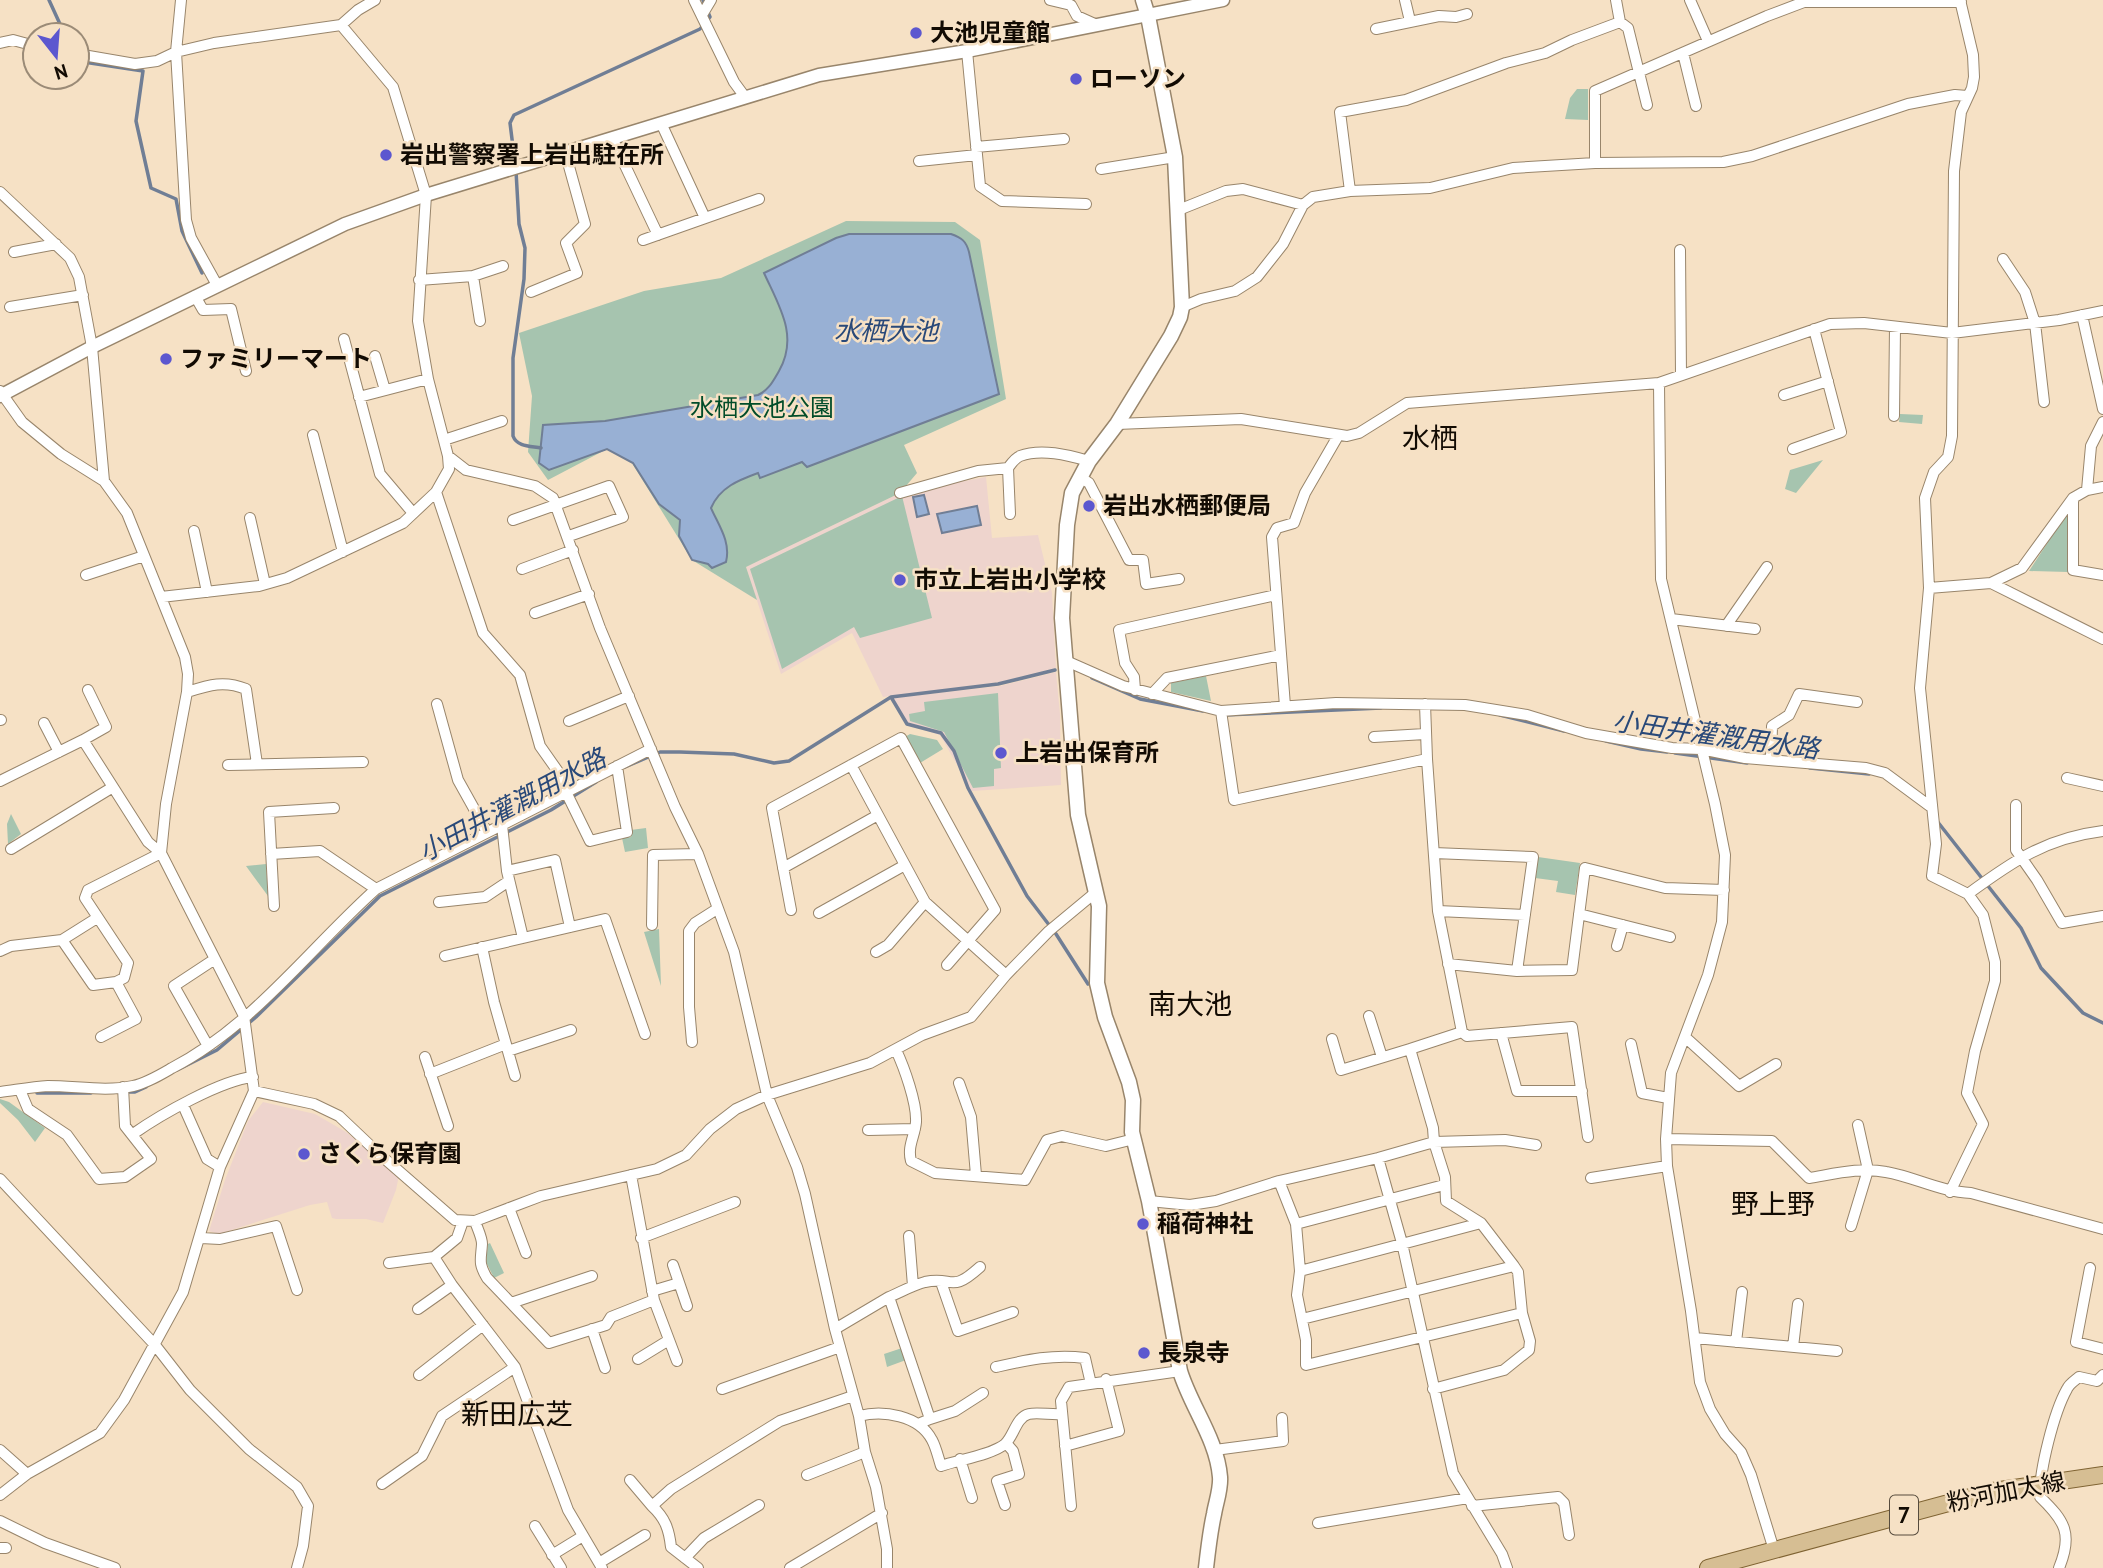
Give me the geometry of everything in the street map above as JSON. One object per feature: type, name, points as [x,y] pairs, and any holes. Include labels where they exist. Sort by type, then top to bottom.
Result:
[{"type":"main road","points":[[1143,0],[1149,16],[1175,157],[1182,307],[1171,336],[1117,424],[1089,461],[1072,493],[1062,597],[1064,660],[1077,815],[1099,906],[1097,984],[1105,1017],[1133,1100],[1134,1139],[1149,1201],[1180,1371],[1186,1390],[1215,1450],[1220,1480],[1206,1568]]},
{"type":"main road","name":"粉河加太線","points":[[1708,1568],[1993,1491],[2103,1475]]},
{"type":"street","points":[[181,0],[176,52],[186,220],[191,238],[217,285]]},
{"type":"street","points":[[91,56],[135,64],[157,61],[176,52],[214,43],[341,25],[358,5],[375,0]]},
{"type":"street","points":[[694,0],[734,82],[745,97]]},
{"type":"street","points":[[702,15],[711,0]]},
{"type":"street","points":[[1050,0],[1071,5],[1077,16],[1099,26]]},
{"type":"street","points":[[161,853],[166,804],[187,692],[185,657],[127,513],[104,481],[61,454],[30,429],[1,394],[345,224],[426,195],[820,75],[967,51],[1223,0]]},
{"type":"street","points":[[1405,0],[1410,21]]},
{"type":"street","points":[[1616,0],[1620,22],[1628,28],[1647,105]]},
{"type":"street","points":[[1690,0],[1708,41]]},
{"type":"street","points":[[1595,163],[1595,91],[1804,2],[1960,1],[1973,55],[1974,77],[1961,112],[1954,171],[1952,436],[1948,457],[1934,472],[1925,498],[1929,588],[1920,688],[1936,844],[1932,877],[1968,894],[1983,915],[1995,962],[1995,981],[1975,1051],[1967,1093],[1983,1124],[1950,1192]]},
{"type":"street","points":[[1376,29],[1410,21],[1467,14]]},
{"type":"street","points":[[1350,191],[1340,111],[1406,100],[1506,63],[1545,52],[1620,22]]},
{"type":"street","points":[[161,597],[265,584],[287,578],[403,523],[436,492],[449,469],[428,379],[418,321],[426,195],[393,87],[341,25]]},
{"type":"street","points":[[0,43],[13,40],[21,42]]},
{"type":"street","points":[[967,51],[980,186],[1002,201],[1086,204]]},
{"type":"street","points":[[1683,53],[1696,106]]},
{"type":"street","points":[[1182,307],[1201,299],[1235,291],[1257,277],[1283,244],[1303,205],[1312,197],[1350,191],[1430,188],[1513,168],[1595,163],[1723,162],[1752,156],[1908,104],[1955,95],[1967,96]]},
{"type":"street","points":[[661,123],[705,218]]},
{"type":"street","points":[[612,138],[658,235]]},
{"type":"street","points":[[919,161],[1065,139]]},
{"type":"street","points":[[531,292],[577,273],[566,243],[585,224],[565,152]]},
{"type":"street","points":[[1101,169],[1175,157]]},
{"type":"street","points":[[1176,211],[1226,191],[1243,189],[1303,205]]},
{"type":"street","points":[[0,192],[70,258],[79,277],[92,347],[104,481]]},
{"type":"street","points":[[643,240],[759,198]]},
{"type":"street","points":[[14,252],[56,244]]},
{"type":"street","points":[[1680,250],[1681,375]]},
{"type":"street","points":[[2003,259],[2025,292],[2035,323],[2044,402]]},
{"type":"street","points":[[419,279],[473,276],[503,267]]},
{"type":"street","points":[[473,276],[480,321]]},
{"type":"street","points":[[10,307],[83,295]]},
{"type":"street","points":[[195,296],[203,310],[231,309],[246,371]]},
{"type":"street","points":[[1117,424],[1241,419],[1338,436],[1359,433],[1407,403],[1659,383],[1830,324],[1864,323],[1952,333],[2103,312]]},
{"type":"street","points":[[2082,315],[2103,409]]},
{"type":"street","points":[[1894,416],[1895,327]]},
{"type":"street","points":[[1793,449],[1841,432],[1814,330]]},
{"type":"street","points":[[344,339],[380,474],[413,513]]},
{"type":"street","points":[[375,356],[385,390]]},
{"type":"street","points":[[359,397],[428,379]]},
{"type":"street","points":[[1784,396],[1828,381]]},
{"type":"street","points":[[1659,383],[1661,579],[1725,855],[1722,922],[1714,954],[1671,1073],[1666,1139],[1667,1167],[1700,1382],[1710,1409],[1725,1434],[1741,1452],[1751,1475],[1774,1550]]},
{"type":"street","points":[[444,440],[502,421]]},
{"type":"street","points":[[2087,490],[2091,446],[2103,422]]},
{"type":"street","points":[[313,435],[343,552]]},
{"type":"street","points":[[1285,706],[1272,537],[1277,528],[1294,523],[1305,493],[1338,436]]},
{"type":"street","points":[[900,493],[978,471],[1007,468],[1017,457],[1037,453],[1071,455],[1089,461]]},
{"type":"street","points":[[448,456],[466,470],[535,486],[554,498],[629,696],[698,854],[734,952],[767,1095],[797,1167],[805,1194],[835,1329],[882,1513],[887,1568]]},
{"type":"street","points":[[1007,468],[1010,514]]},
{"type":"street","points":[[1080,477],[1089,482],[1129,560],[1143,560],[1146,584],[1179,579]]},
{"type":"street","points":[[513,520],[609,486],[623,517],[569,537]]},
{"type":"street","points":[[1929,588],[1991,583],[2022,568],[2073,498],[2087,490],[2103,488]]},
{"type":"street","points":[[436,492],[483,633],[520,675],[540,746],[569,795],[590,841],[627,832],[617,769]]},
{"type":"street","points":[[2073,498],[2073,570],[2103,575]]},
{"type":"street","points":[[250,518],[265,584]]},
{"type":"street","points":[[194,531],[207,592]]},
{"type":"street","points":[[522,569],[573,550]]},
{"type":"street","points":[[86,575],[144,556]]},
{"type":"street","points":[[1726,626],[1767,567]]},
{"type":"street","points":[[1991,583],[2103,639]]},
{"type":"street","points":[[535,613],[589,594]]},
{"type":"street","points":[[1135,690],[1134,677],[1125,663],[1119,630],[1276,595]]},
{"type":"street","points":[[1671,619],[1755,629]]},
{"type":"street","points":[[1152,694],[1167,678],[1281,655]]},
{"type":"street","points":[[1064,660],[1135,690],[1222,716],[1285,706],[1336,703],[1425,707],[1465,705],[1527,715],[1586,733],[1672,748],[1701,748],[1745,758],[1866,768],[1885,773],[1931,807]]},
{"type":"street","points":[[187,692],[214,683],[232,684],[246,689],[257,764]]},
{"type":"street","points":[[0,781],[106,727],[88,690]]},
{"type":"street","points":[[1771,759],[1772,726],[1789,715],[1799,694],[1857,702]]},
{"type":"street","points":[[569,721],[629,696]]},
{"type":"street","points":[[437,704],[458,780],[487,832]]},
{"type":"street","points":[[1425,707],[1437,911],[1462,1032],[1466,1036],[1572,1027],[1588,1137]]},
{"type":"street","points":[[1222,716],[1234,800],[1427,759]]},
{"type":"street","points":[[44,723],[59,751]]},
{"type":"street","points":[[1374,737],[1425,734]]},
{"type":"street","points":[[791,910],[772,808],[901,738],[995,910],[947,965]]},
{"type":"street","points":[[0,1495],[27,1474],[100,1433],[124,1400],[183,1292],[220,1167],[254,1091],[244,1016],[161,853],[148,842],[83,740]]},
{"type":"street","points":[[0,1092],[46,1086],[117,1089],[149,1080],[194,1057],[285,981],[350,912],[376,889],[487,832],[653,754]]},
{"type":"street","points":[[228,765],[363,762]]},
{"type":"street","points":[[851,765],[925,902],[1006,975]]},
{"type":"street","points":[[2067,778],[2103,786]]},
{"type":"street","points":[[11,849],[113,787]]},
{"type":"street","points":[[2016,805],[2016,850],[2038,880],[2062,923],[2103,916]]},
{"type":"street","points":[[274,906],[269,812],[334,808]]},
{"type":"street","points":[[783,868],[878,815]]},
{"type":"street","points":[[502,825],[502,844],[523,938]]},
{"type":"street","points":[[1968,894],[2021,858],[2060,839],[2103,831]]},
{"type":"street","points":[[271,854],[320,851],[376,889]]},
{"type":"street","points":[[62,940],[93,985],[116,982],[124,978],[128,963],[85,898],[88,890],[161,853]]},
{"type":"street","points":[[1434,853],[1533,857],[1517,971]]},
{"type":"street","points":[[652,925],[653,855],[698,854]]},
{"type":"street","points":[[439,902],[485,897],[508,876],[555,860],[570,927]]},
{"type":"street","points":[[819,913],[905,865]]},
{"type":"street","points":[[1448,964],[1517,971],[1572,970],[1585,868],[1665,888],[1724,890]]},
{"type":"street","points":[[254,1091],[314,1104],[339,1116],[456,1220],[475,1221],[541,1196],[657,1170],[686,1154],[710,1129],[736,1109],[767,1095],[870,1063],[922,1035],[971,1017],[1006,975],[1049,932],[1096,892]]},
{"type":"street","points":[[876,952],[888,945],[925,902]]},
{"type":"street","points":[[692,1042],[689,931],[695,923],[717,909]]},
{"type":"street","points":[[1437,911],[1525,915]]},
{"type":"street","points":[[1579,915],[1670,937]]},
{"type":"street","points":[[0,951],[11,946],[62,940],[97,918]]},
{"type":"street","points":[[445,956],[605,919],[645,1034]]},
{"type":"street","points":[[1617,946],[1623,925]]},
{"type":"street","points":[[482,947],[515,1076]]},
{"type":"street","points":[[208,1046],[174,986],[215,959]]},
{"type":"street","points":[[101,1037],[136,1018],[116,982]]},
{"type":"street","points":[[1369,1016],[1382,1057]]},
{"type":"street","points":[[430,1074],[571,1030]]},
{"type":"street","points":[[1332,1039],[1341,1070],[1462,1032]]},
{"type":"street","points":[[1502,1033],[1517,1091],[1582,1091]]},
{"type":"street","points":[[1685,1037],[1739,1086],[1776,1064]]},
{"type":"street","points":[[1632,1044],[1642,1093],[1668,1098]]},
{"type":"street","points":[[1410,1049],[1433,1128],[1444,1177],[1446,1200],[1481,1223],[1518,1272],[1522,1313],[1530,1341],[1529,1350],[1504,1370],[1433,1388]]},
{"type":"street","points":[[896,1050],[903,1063],[914,1109],[915,1129],[909,1151],[911,1161],[935,1173],[1025,1180],[1047,1140],[1062,1136],[1106,1146],[1134,1139]]},
{"type":"street","points":[[425,1056],[448,1126]]},
{"type":"street","points":[[133,1134],[156,1118],[237,1079],[253,1077]]},
{"type":"street","points":[[959,1083],[971,1117],[976,1175]]},
{"type":"street","points":[[20,1090],[28,1109],[67,1135],[99,1179],[125,1177],[151,1159],[125,1126],[123,1087]]},
{"type":"street","points":[[183,1105],[207,1159],[220,1167]]},
{"type":"street","points":[[1851,1226],[1868,1170],[1858,1125]]},
{"type":"street","points":[[868,1130],[915,1129]]},
{"type":"street","points":[[1666,1139],[1772,1141],[1809,1178],[1868,1170],[1915,1178],[1950,1192],[1971,1194],[2103,1229]]},
{"type":"street","points":[[1149,1201],[1190,1205],[1216,1201],[1279,1181],[1434,1142],[1505,1140],[1536,1145]]},
{"type":"street","points":[[1378,1158],[1402,1242],[1453,1473],[1502,1554],[1507,1568]]},
{"type":"street","points":[[1591,1178],[1667,1167]]},
{"type":"street","points":[[631,1175],[653,1295],[677,1361]]},
{"type":"street","points":[[0,1179],[155,1345],[190,1390],[250,1449],[297,1487],[308,1506],[297,1568]]},
{"type":"street","points":[[1279,1181],[1296,1224],[1300,1271],[1297,1295],[1306,1340],[1306,1366],[1522,1313]]},
{"type":"street","points":[[1296,1224],[1444,1185]]},
{"type":"street","points":[[641,1238],[735,1202]]},
{"type":"street","points":[[509,1208],[526,1253]]},
{"type":"street","points":[[389,1264],[434,1257],[457,1238],[463,1221]]},
{"type":"street","points":[[475,1221],[482,1241],[479,1256],[481,1268],[549,1343],[606,1325],[611,1317],[679,1283]]},
{"type":"street","points":[[1300,1271],[1481,1223]]},
{"type":"street","points":[[201,1238],[220,1239],[276,1226],[297,1290]]},
{"type":"street","points":[[909,1236],[913,1286]]},
{"type":"street","points":[[434,1257],[452,1285],[515,1367],[568,1510],[601,1566],[645,1535]]},
{"type":"street","points":[[673,1265],[687,1306]]},
{"type":"street","points":[[1302,1320],[1514,1266]]},
{"type":"street","points":[[835,1329],[913,1286],[928,1281],[954,1284],[981,1267]]},
{"type":"street","points":[[2090,1268],[2076,1342],[2103,1349]]},
{"type":"street","points":[[511,1303],[592,1276]]},
{"type":"street","points":[[941,1283],[958,1331],[1013,1312]]},
{"type":"street","points":[[418,1309],[452,1285]]},
{"type":"street","points":[[1736,1342],[1742,1292]]},
{"type":"street","points":[[889,1297],[930,1419]]},
{"type":"street","points":[[1793,1347],[1798,1304]]},
{"type":"street","points":[[419,1375],[483,1325]]},
{"type":"street","points":[[592,1329],[605,1368]]},
{"type":"street","points":[[1695,1338],[1837,1351]]},
{"type":"street","points":[[638,1359],[669,1340]]},
{"type":"street","points":[[722,1389],[840,1348]]},
{"type":"street","points":[[996,1367],[1035,1358],[1085,1358],[1091,1384]]},
{"type":"street","points":[[382,1484],[422,1456],[442,1416],[515,1367]]},
{"type":"street","points":[[1071,1506],[1061,1401],[1069,1387],[1180,1371]]},
{"type":"street","points":[[2059,1568],[2068,1544],[2058,1514],[2040,1497],[2045,1456],[2067,1387],[2078,1377],[2097,1381],[2103,1375]]},
{"type":"street","points":[[1065,1446],[1119,1431],[1106,1380]]},
{"type":"street","points":[[918,1424],[955,1411],[983,1393]]},
{"type":"street","points":[[652,1506],[671,1489],[780,1421],[853,1395]]},
{"type":"street","points":[[859,1416],[884,1412],[918,1424],[933,1441],[941,1466],[1006,1443],[1021,1418],[1028,1414],[1062,1414]]},
{"type":"street","points":[[1215,1450],[1283,1441],[1282,1418]]},
{"type":"street","points":[[1005,1505],[997,1480],[1019,1474],[1013,1451],[1006,1443]]},
{"type":"street","points":[[0,1450],[27,1474]]},
{"type":"street","points":[[807,1475],[865,1452]]},
{"type":"street","points":[[960,1459],[972,1497]]},
{"type":"street","points":[[630,1480],[663,1517],[670,1531],[671,1546],[698,1568]]},
{"type":"street","points":[[1318,1523],[1470,1502],[1558,1497],[1564,1503],[1569,1535]]},
{"type":"street","points":[[685,1558],[704,1538],[759,1505]]},
{"type":"street","points":[[790,1568],[882,1513]]},
{"type":"street","points":[[0,1521],[45,1543],[115,1568]]},
{"type":"street","points":[[535,1526],[561,1568]]},
{"type":"street","points":[[552,1555],[583,1536]]},
{"type":"shaded area","name":"市立上岩出小学校","points":[[986,477],[992,538],[1038,535],[1052,593],[1056,668],[1000,682],[883,697],[852,633],[781,674],[746,567],[900,493]]},
{"type":"shaded area","points":[[1056,672],[1060,714],[1061,785],[972,791],[940,735],[908,725],[893,698],[1000,686]]},
{"type":"shaded area","name":"さくら保育園","points":[[263,1102],[315,1114],[346,1132],[399,1175],[383,1223],[366,1219],[332,1218],[327,1202],[219,1234],[209,1231],[248,1121]]},
{"type":"green space","points":[[1577,89],[1588,89],[1588,120],[1565,119],[1570,98]]},
{"type":"green space","name":"水栖大池公園","points":[[846,221],[955,222],[980,240],[1006,399],[904,445],[917,473],[900,493],[746,567],[757,600],[692,560],[632,463],[607,449],[548,480],[528,452],[532,396],[519,333],[644,291],[721,278]]},
{"type":"green space","points":[[1900,414],[1923,415],[1922,424],[1899,422]]},
{"type":"green space","points":[[1823,460],[1796,493],[1785,489],[1790,470]]},
{"type":"green space","points":[[902,496],[932,618],[860,638],[854,627],[782,669],[750,569]]},
{"type":"green space","points":[[2069,510],[2068,572],[2029,571]]},
{"type":"green space","points":[[1206,676],[1211,701],[1171,692],[1171,683]]},
{"type":"green space","points":[[998,693],[1001,768],[994,769],[994,786],[973,788],[944,732],[910,721],[909,714],[925,711],[924,702]]},
{"type":"green space","points":[[910,734],[937,740],[943,749],[920,763],[905,737]]},
{"type":"green space","points":[[11,814],[21,834],[8,844],[7,824]]},
{"type":"green space","points":[[646,828],[648,848],[625,852],[622,838],[631,837],[631,830]]},
{"type":"green space","points":[[1538,857],[1580,863],[1575,895],[1556,892],[1558,881],[1535,878]]},
{"type":"green space","points":[[266,864],[268,896],[246,866]]},
{"type":"green space","points":[[659,929],[661,986],[644,932]]},
{"type":"green space","points":[[0,1099],[9,1102],[45,1128],[35,1142],[0,1103]]},
{"type":"green space","points":[[490,1243],[504,1273],[494,1278],[486,1262]]},
{"type":"green space","points":[[902,1348],[906,1360],[887,1367],[884,1354]]},
{"type":"water","name":"水栖大池","points":[[849,234],[951,234],[963,240],[969,252],[999,394],[807,467],[802,462],[760,478],[758,473],[731,485],[719,495],[711,508],[727,548],[726,562],[712,568],[708,564],[692,560],[679,536],[680,520],[659,504],[633,463],[607,449],[549,470],[539,463],[543,425],[605,421],[758,395],[765,391],[785,358],[787,333],[781,309],[764,273]]},
{"type":"water","points":[[924,495],[929,514],[917,517],[913,497]]},
{"type":"water","points":[[977,506],[981,525],[942,533],[937,514]]},
{"type":"waterway","points":[[49,0],[59,21]]},
{"type":"waterway","points":[[515,163],[510,123],[514,115],[700,29],[710,17],[703,0]]},
{"type":"waterway","points":[[91,63],[143,71],[136,121],[151,188],[176,199],[182,231],[202,273]]},
{"type":"waterway","points":[[516,171],[519,224],[525,248],[524,279],[513,358],[513,436],[521,444],[541,448]]},
{"type":"waterway","name":"小田井灌漑用水路","points":[[625,767],[660,752],[734,754],[774,763],[789,761],[891,697],[998,684],[1055,670]]},
{"type":"waterway","name":"小田井灌漑用水路","points":[[1092,678],[1140,699],[1203,711]]},
{"type":"waterway","points":[[891,697],[907,724],[941,733],[954,751],[968,788],[1027,896],[1056,934],[1088,984]]},
{"type":"waterway","name":"小田井灌漑用水路","points":[[1225,715],[1381,708]]},
{"type":"waterway","name":"小田井灌漑用水路","points":[[1500,715],[1564,731]]},
{"type":"waterway","name":"小田井灌漑用水路","points":[[1606,741],[1667,752]]},
{"type":"waterway","name":"小田井灌漑用水路","points":[[1675,753],[1747,763]]},
{"type":"waterway","name":"小田井灌漑用水路","points":[[1810,768],[1869,774]]},
{"type":"waterway","name":"小田井灌漑用水路","points":[[177,1070],[217,1050],[256,1017],[380,896],[551,810],[596,782]]},
{"type":"waterway","name":"小田井灌漑用水路","points":[[1937,821],[2021,928],[2041,968],[2083,1013],[2103,1023]]},
{"type":"waterway","name":"小田井灌漑用水路","points":[[123,1092],[135,1092],[146,1087]]},
{"type":"waterway","name":"小田井灌漑用水路","points":[[37,1093],[91,1093]]},
{"type":"place","name":"大池児童館","points":[[916,33]]},
{"type":"place","name":"ローソン","points":[[1076,79]]},
{"type":"place","name":"岩出警察署上岩出駐在所","points":[[386,155]]},
{"type":"place","name":"ファミリーマート","points":[[166,359]]},
{"type":"place","name":"岩出水栖郵便局","points":[[1089,506]]},
{"type":"place","name":"市立上岩出小学校","points":[[900,580]]},
{"type":"place","name":"上岩出保育所","points":[[1001,753]]},
{"type":"place","name":"さくら保育園","points":[[304,1154]]},
{"type":"place","name":"稲荷神社","points":[[1143,1224]]},
{"type":"place","name":"長泉寺","points":[[1144,1353]]},
{"type":"district","name":"水栖","points":[[1430,438]]},
{"type":"district","name":"南大池","points":[[1190,1004]]},
{"type":"district","name":"野上野","points":[[1773,1204]]},
{"type":"district","name":"新田広芝","points":[[517,1414]]}]
